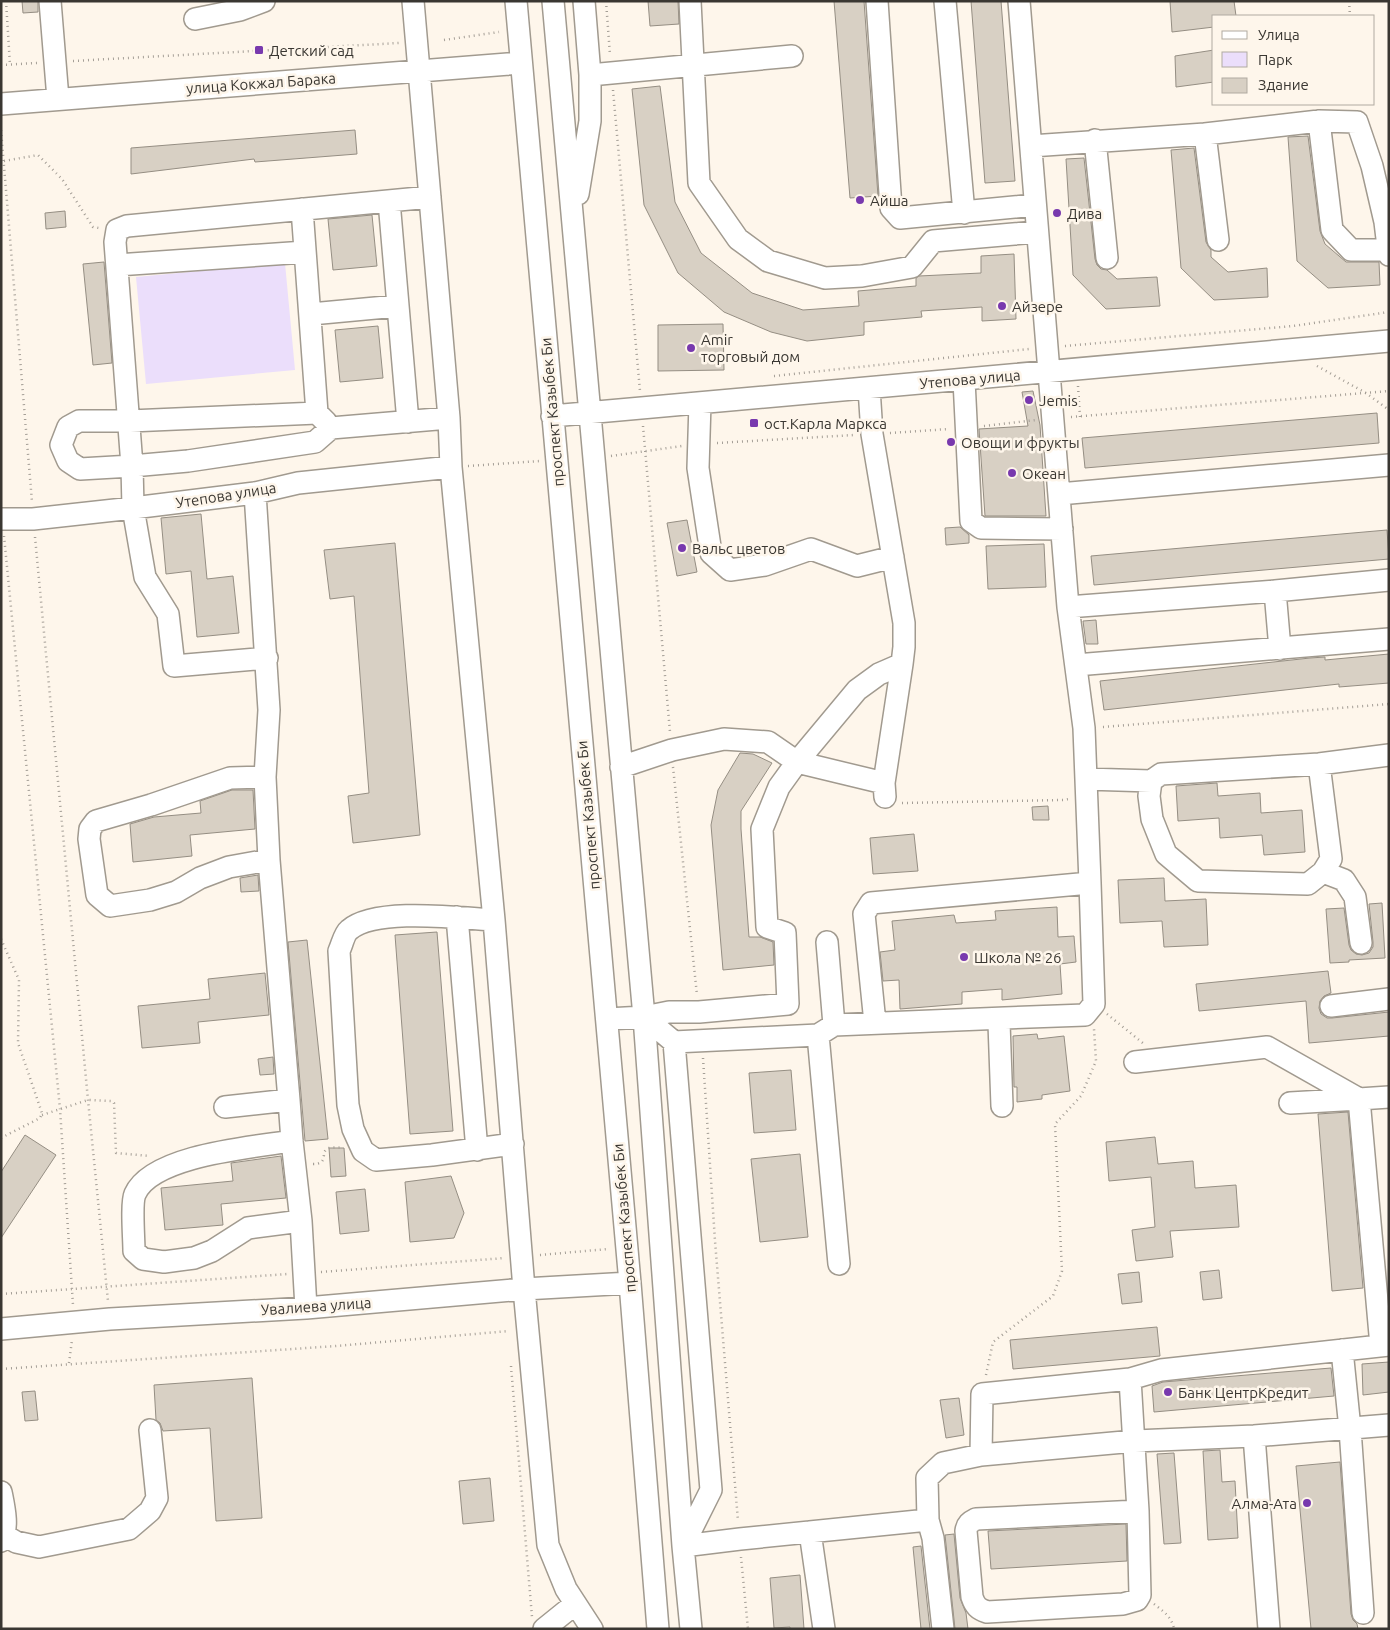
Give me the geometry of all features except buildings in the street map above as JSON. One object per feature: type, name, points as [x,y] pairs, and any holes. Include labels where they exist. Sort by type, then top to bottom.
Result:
[{"type":"street","points":[[50,1],[58,100]]},
{"type":"street","points":[[195,19],[220,8],[240,10],[264,1]]},
{"type":"street","points":[[413,1],[449,418],[451,467],[494,920],[513,1144],[515,1290],[548,1545],[566,1590],[592,1629]]},
{"type":"street","name":"проспект Казыбек Би","points":[[516,1],[630,1283],[658,1629]]},
{"type":"street","points":[[553,1],[644,1017],[683,1546],[691,1629]]},
{"type":"street","points":[[573,223],[590,121],[590,75],[584,1]]},
{"type":"street","points":[[690,1],[700,183],[738,238],[768,261],[825,278],[862,276],[912,268],[933,241],[1037,232]]},
{"type":"street","points":[[877,1],[891,208],[900,218],[1035,205]]},
{"type":"street","points":[[945,1],[964,212]]},
{"type":"street","points":[[644,1017],[674,1042],[826,1030],[875,1024],[1005,1018],[1090,1009],[1090,883],[1084,728],[1068,607],[1019,1]]},
{"type":"street","points":[[590,75],[792,56]]},
{"type":"street","name":"улица Кокжал Барака","points":[[1,104],[521,63]]},
{"type":"street","points":[[1031,146],[1095,140],[1205,134],[1319,121],[1358,122],[1380,165],[1389,255]]},
{"type":"street","points":[[1319,121],[1332,230],[1351,250],[1388,250]]},
{"type":"street","points":[[1205,134],[1218,240]]},
{"type":"street","points":[[1095,140],[1107,258]]},
{"type":"street","points":[[267,658],[174,666],[168,614],[145,576],[133,508],[130,421],[115,242],[118,230],[127,226],[430,197]]},
{"type":"street","points":[[388,201],[408,422]]},
{"type":"street","points":[[302,209],[311,314],[324,420],[315,442],[188,461],[132,466],[80,469],[68,462],[61,445],[68,427],[78,421],[324,420],[408,422],[449,418]]},
{"type":"street","points":[[117,265],[306,252]]},
{"type":"street","points":[[311,314],[397,306]]},
{"type":"street","name":"Утепова улица","points":[[552,416],[1389,341]]},
{"type":"street","points":[[964,380],[972,521],[981,528],[1062,529]]},
{"type":"street","points":[[621,767],[672,750],[724,739],[768,742],[797,762],[884,790],[902,664],[904,623],[872,434],[869,388]]},
{"type":"street","points":[[700,403],[698,468],[711,553],[730,570],[766,565],[811,549],[857,566],[893,557]]},
{"type":"street","points":[[1059,494],[1389,465]]},
{"type":"street","name":"Утепова улица","points":[[2,519],[34,519],[133,508],[255,493],[298,483],[451,467]]},
{"type":"street","points":[[255,493],[270,710],[265,777],[268,860],[294,1165],[301,1222],[306,1308]]},
{"type":"street","points":[[1068,607],[1389,580]]},
{"type":"street","points":[[1275,591],[1280,649]]},
{"type":"street","points":[[1076,665],[1389,639]]},
{"type":"street","points":[[606,1019],[644,1017],[669,1012],[699,1012],[788,1004],[785,932],[767,927],[762,830],[779,787],[797,762],[858,690],[879,674],[902,664]]},
{"type":"street","points":[[1086,780],[1151,782],[1161,774],[1319,764],[1389,755]]},
{"type":"street","points":[[1151,782],[1149,796],[1152,818],[1166,854],[1198,880],[1308,884],[1323,872],[1331,858],[1319,764]]},
{"type":"street","points":[[265,777],[230,778],[151,805],[96,821],[90,829],[90,839],[97,894],[110,906],[150,900],[176,892],[200,878],[229,867],[268,860]]},
{"type":"street","points":[[1323,872],[1344,880],[1356,897],[1361,943]]},
{"type":"street","points":[[875,1024],[864,914],[871,903],[1090,883]]},
{"type":"street","points":[[494,920],[422,915],[372,918],[348,930],[339,951],[348,1105],[353,1129],[363,1151],[376,1160],[476,1150],[513,1144]]},
{"type":"street","points":[[457,917],[476,1150]]},
{"type":"street","points":[[826,942],[826,1030],[838,1264]]},
{"type":"street","points":[[1330,1006],[1389,999]]},
{"type":"street","points":[[1002,1106],[999,1023],[1005,1018]]},
{"type":"street","points":[[674,1042],[711,1490],[683,1546]]},
{"type":"street","points":[[1135,1062],[1267,1047],[1359,1099]]},
{"type":"street","points":[[1290,1103],[1389,1097]]},
{"type":"street","points":[[981,1455],[982,1394],[1130,1379],[1161,1370],[1385,1346],[1359,1099]]},
{"type":"street","points":[[225,1108],[289,1100]]},
{"type":"street","points":[[292,1141],[195,1157],[155,1173],[140,1185],[134,1196],[134,1251],[143,1259],[164,1262],[194,1258],[212,1251],[248,1228],[301,1222]]},
{"type":"street","name":"Увалиева улица","points":[[1,1330],[110,1319],[306,1308],[515,1290],[630,1283]]},
{"type":"street","points":[[1342,1350],[1350,1429],[1363,1613]]},
{"type":"street","points":[[1130,1379],[1138,1511],[1140,1595],[1137,1600],[1123,1604],[987,1612],[979,1610],[972,1597],[966,1531],[967,1526],[976,1518],[1138,1511]]},
{"type":"street","points":[[943,1629],[933,1538],[928,1520],[927,1478],[943,1463],[981,1455],[1134,1441],[1254,1436],[1389,1425]]},
{"type":"street","points":[[1,1492],[4,1508],[3,1538],[16,1542],[39,1548],[129,1529],[150,1511],[157,1498],[150,1430]]},
{"type":"street","points":[[1254,1436],[1269,1629]]},
{"type":"street","points":[[683,1546],[928,1520]]},
{"type":"street","points":[[810,1532],[824,1629]]},
{"type":"street","points":[[538,1624],[575,1604]]},
{"type":"path","points":[[6,1],[10,64]]},
{"type":"path","points":[[606,1],[642,408]]},
{"type":"path","points":[[1349,1],[1350,15]]},
{"type":"path","points":[[444,40],[499,32]]},
{"type":"path","points":[[1,65],[399,43]]},
{"type":"path","points":[[1,130],[34,519],[110,1319]]},
{"type":"path","points":[[4,160],[38,155],[62,179],[92,227],[118,230]]},
{"type":"path","points":[[769,377],[1047,348],[1294,326],[1389,312]]},
{"type":"path","points":[[1315,366],[1366,393],[1389,410]]},
{"type":"path","points":[[1078,382],[1080,416]]},
{"type":"path","points":[[594,458],[698,444],[967,428],[1080,416],[1389,391]]},
{"type":"path","points":[[451,467],[556,460]]},
{"type":"path","points":[[2,519],[60,1109],[74,1323],[69,1363]]},
{"type":"path","points":[[1084,728],[1389,704]]},
{"type":"path","points":[[884,790],[894,804],[1063,800],[1073,798],[1086,780]]},
{"type":"path","points":[[1,939],[19,980],[18,1043],[42,1116]]},
{"type":"path","points":[[1090,1009],[1163,1059]]},
{"type":"path","points":[[982,1394],[993,1342],[1053,1296],[1062,1271],[1055,1124],[1081,1096],[1096,1061],[1096,1030],[1090,1009]]},
{"type":"path","points":[[1,1138],[42,1116],[60,1109],[88,1100],[112,1101],[115,1152],[117,1155],[156,1156]]},
{"type":"path","points":[[294,1165],[320,1164],[323,1161],[325,1151],[329,1148],[361,1146]]},
{"type":"path","points":[[502,1258],[515,1290]]},
{"type":"path","points":[[1,1369],[509,1332],[508,1324]]},
{"type":"path","points":[[511,1361],[538,1624]]},
{"type":"path","points":[[1140,1595],[1164,1612],[1172,1622],[1174,1629]]},
{"type":"green space","points":[[285,263],[295,370],[146,384],[136,277]]},
{"type":"place","name":"Детский сад","points":[[259,50]]},
{"type":"place","name":"Айша","points":[[860,200]]},
{"type":"place","name":"Дива","points":[[1057,213]]},
{"type":"place","name":"Айзере","points":[[1002,306]]},
{"type":"place","name":"Amir торговый дом","points":[[691,348]]},
{"type":"place","name":"Jemis","points":[[1029,400]]},
{"type":"place","name":"ост.Карла Маркса","points":[[754,423]]},
{"type":"place","name":"Овощи и фрукты","points":[[951,442]]},
{"type":"place","name":"Океан","points":[[1012,473]]},
{"type":"place","name":"Вальс цветов","points":[[682,548]]},
{"type":"place","name":"Школа № 26","points":[[964,957]]},
{"type":"place","name":"Банк ЦентрКредит","points":[[1168,1392]]},
{"type":"place","name":"Алма-Ата","points":[[1307,1503]]}]
